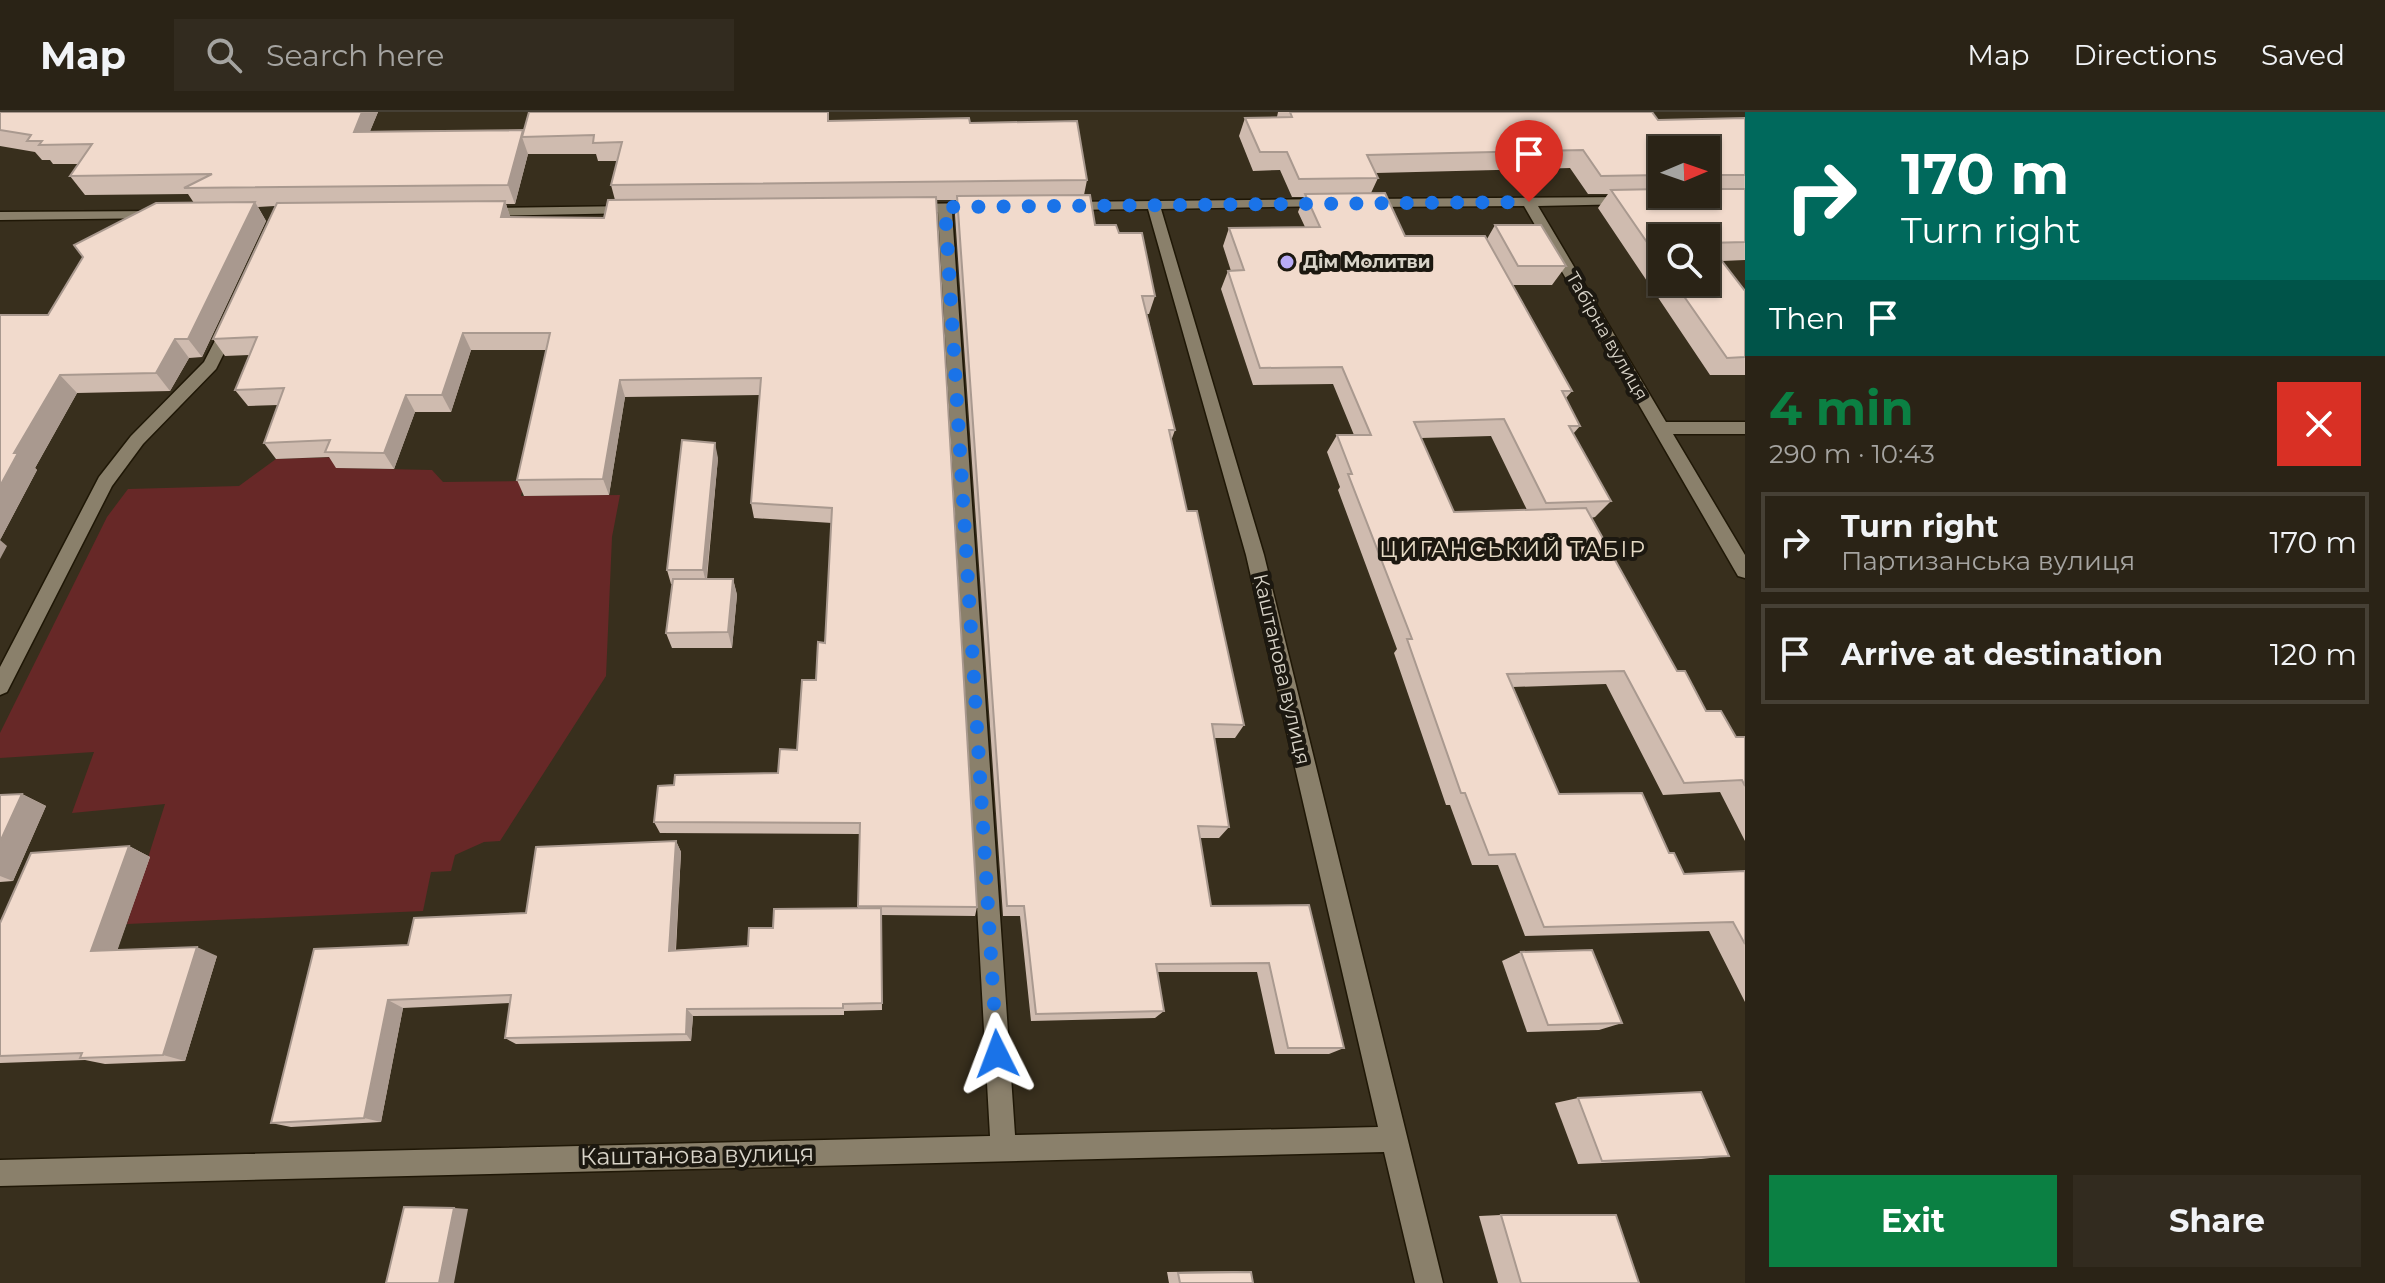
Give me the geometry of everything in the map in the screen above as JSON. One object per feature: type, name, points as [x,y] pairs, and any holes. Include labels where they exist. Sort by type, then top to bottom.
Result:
[{"type":"street","points":[[1049,206],[1637,201]]},
{"type":"street","name":"Табірна вулиця","points":[[1529,202],[1745,571]]},
{"type":"street","name":"Каштанова вулиця","points":[[1153,204],[1255,555],[1429,1283]]},
{"type":"street","points":[[945,207],[1003,1147]]},
{"type":"street","points":[[902,208],[990,207]]},
{"type":"street","points":[[469,212],[643,210]]},
{"type":"street","points":[[0,216],[171,215]]},
{"type":"street","points":[[0,686],[105,482],[137,440],[210,365],[237,309]]},
{"type":"street","points":[[1661,428],[1745,428]]},
{"type":"street","name":"Каштанова вулиця","points":[[0,1173],[1394,1139]]},
{"type":"shaded area","points":[[341,457],[337,468],[432,470],[443,482],[524,481],[521,496],[620,495],[612,537],[606,676],[500,841],[484,842],[455,855],[451,871],[431,872],[423,911],[127,924],[165,804],[72,813],[94,752],[0,758],[0,733],[107,517],[128,489],[239,486],[276,459]]},
{"type":"building","points":[[0,112],[362,112],[354,132],[523,130],[508,185],[184,188],[212,174],[70,176],[92,144],[39,145],[42,141],[27,141],[31,135],[0,130]]},
{"type":"building","points":[[529,112],[828,112],[828,121],[969,118],[970,123],[1077,121],[1087,180],[611,185],[622,142],[593,143],[594,135],[522,137]]},
{"type":"building","points":[[1290,112],[1652,112],[1658,120],[1745,118],[1745,175],[1720,175],[1720,136],[1648,136],[1648,175],[1601,176],[1583,150],[1367,155],[1378,178],[1299,179],[1287,152],[1260,152],[1245,118],[1292,117]]},
{"type":"building","points":[[1648,189],[1648,208],[1720,208],[1720,189],[1745,189],[1745,242],[1720,243],[1720,224],[1648,224],[1648,244],[1611,190]]},
{"type":"building","points":[[1385,193],[1405,236],[1485,236],[1572,391],[1562,391],[1580,426],[1569,426],[1611,501],[1546,503],[1504,419],[1414,422],[1454,512],[1586,508],[1677,671],[1685,671],[1706,711],[1721,711],[1736,737],[1745,737],[1745,786],[1742,780],[1684,783],[1624,671],[1507,674],[1559,794],[1642,793],[1669,853],[1674,853],[1684,874],[1745,871],[1745,944],[1733,922],[1544,927],[1515,854],[1489,855],[1465,793],[1461,793],[1407,639],[1412,639],[1348,474],[1352,474],[1337,435],[1371,435],[1342,367],[1260,368],[1228,271],[1244,270],[1229,228],[1320,227],[1305,194]]},
{"type":"building","points":[[1090,195],[1095,225],[1116,225],[1119,233],[1142,233],[1155,296],[1142,296],[1175,430],[1169,430],[1187,511],[1197,511],[1244,725],[1212,724],[1229,827],[1198,826],[1211,906],[1309,905],[1344,1048],[1288,1048],[1269,963],[1156,964],[1164,1011],[1036,1014],[1024,906],[1007,906],[957,196]]},
{"type":"building","points":[[936,197],[977,907],[858,906],[860,823],[654,822],[658,786],[674,785],[675,775],[778,773],[780,749],[797,750],[802,680],[816,680],[818,642],[825,643],[832,508],[751,503],[761,378],[620,380],[603,479],[517,480],[550,333],[463,333],[442,395],[406,395],[384,453],[325,452],[330,440],[264,443],[284,388],[235,390],[257,337],[213,339],[277,203],[505,201],[501,217],[604,218],[608,200]]},
{"type":"building","points":[[255,202],[188,339],[175,339],[156,373],[60,375],[14,453],[18,453],[0,486],[0,315],[48,315],[83,257],[74,245],[156,203]]},
{"type":"building","points":[[1495,225],[1541,225],[1566,266],[1518,266]]},
{"type":"building","points":[[1720,259],[1745,291],[1745,357],[1727,358],[1684,296],[1720,296]]},
{"type":"building","points":[[682,440],[715,443],[703,570],[667,570]]},
{"type":"building","points":[[673,579],[733,579],[728,632],[666,633]]},
{"type":"building","points":[[22,794],[0,842],[0,795]]},
{"type":"building","points":[[676,841],[669,951],[748,946],[749,928],[773,928],[774,909],[881,908],[882,1003],[843,1004],[843,1008],[687,1009],[686,1034],[505,1038],[511,995],[388,1000],[364,1118],[271,1123],[314,949],[408,945],[414,918],[526,913],[536,847]]},
{"type":"building","points":[[129,846],[91,951],[197,947],[163,1055],[80,1058],[82,1053],[0,1056],[0,923],[31,853]]},
{"type":"building","points":[[1592,950],[1622,1023],[1548,1025],[1521,952]]},
{"type":"building","points":[[1701,1092],[1729,1156],[1602,1161],[1578,1098]]},
{"type":"building","points":[[404,1207],[454,1208],[439,1283],[386,1283]]},
{"type":"building","points":[[1501,1215],[1616,1215],[1639,1283],[1521,1283]]},
{"type":"building","points":[[1251,1272],[1253,1283],[1180,1283],[1178,1273]]},
{"type":"place","name":"Дім Молитви","points":[[1287,262]]},
{"type":"district","name":"ЦИГАНСЬКИЙ ТАБІР","points":[[1513,549]]},
{"type":"route","points":[[997,1054],[945,207],[1529,202]]}]
